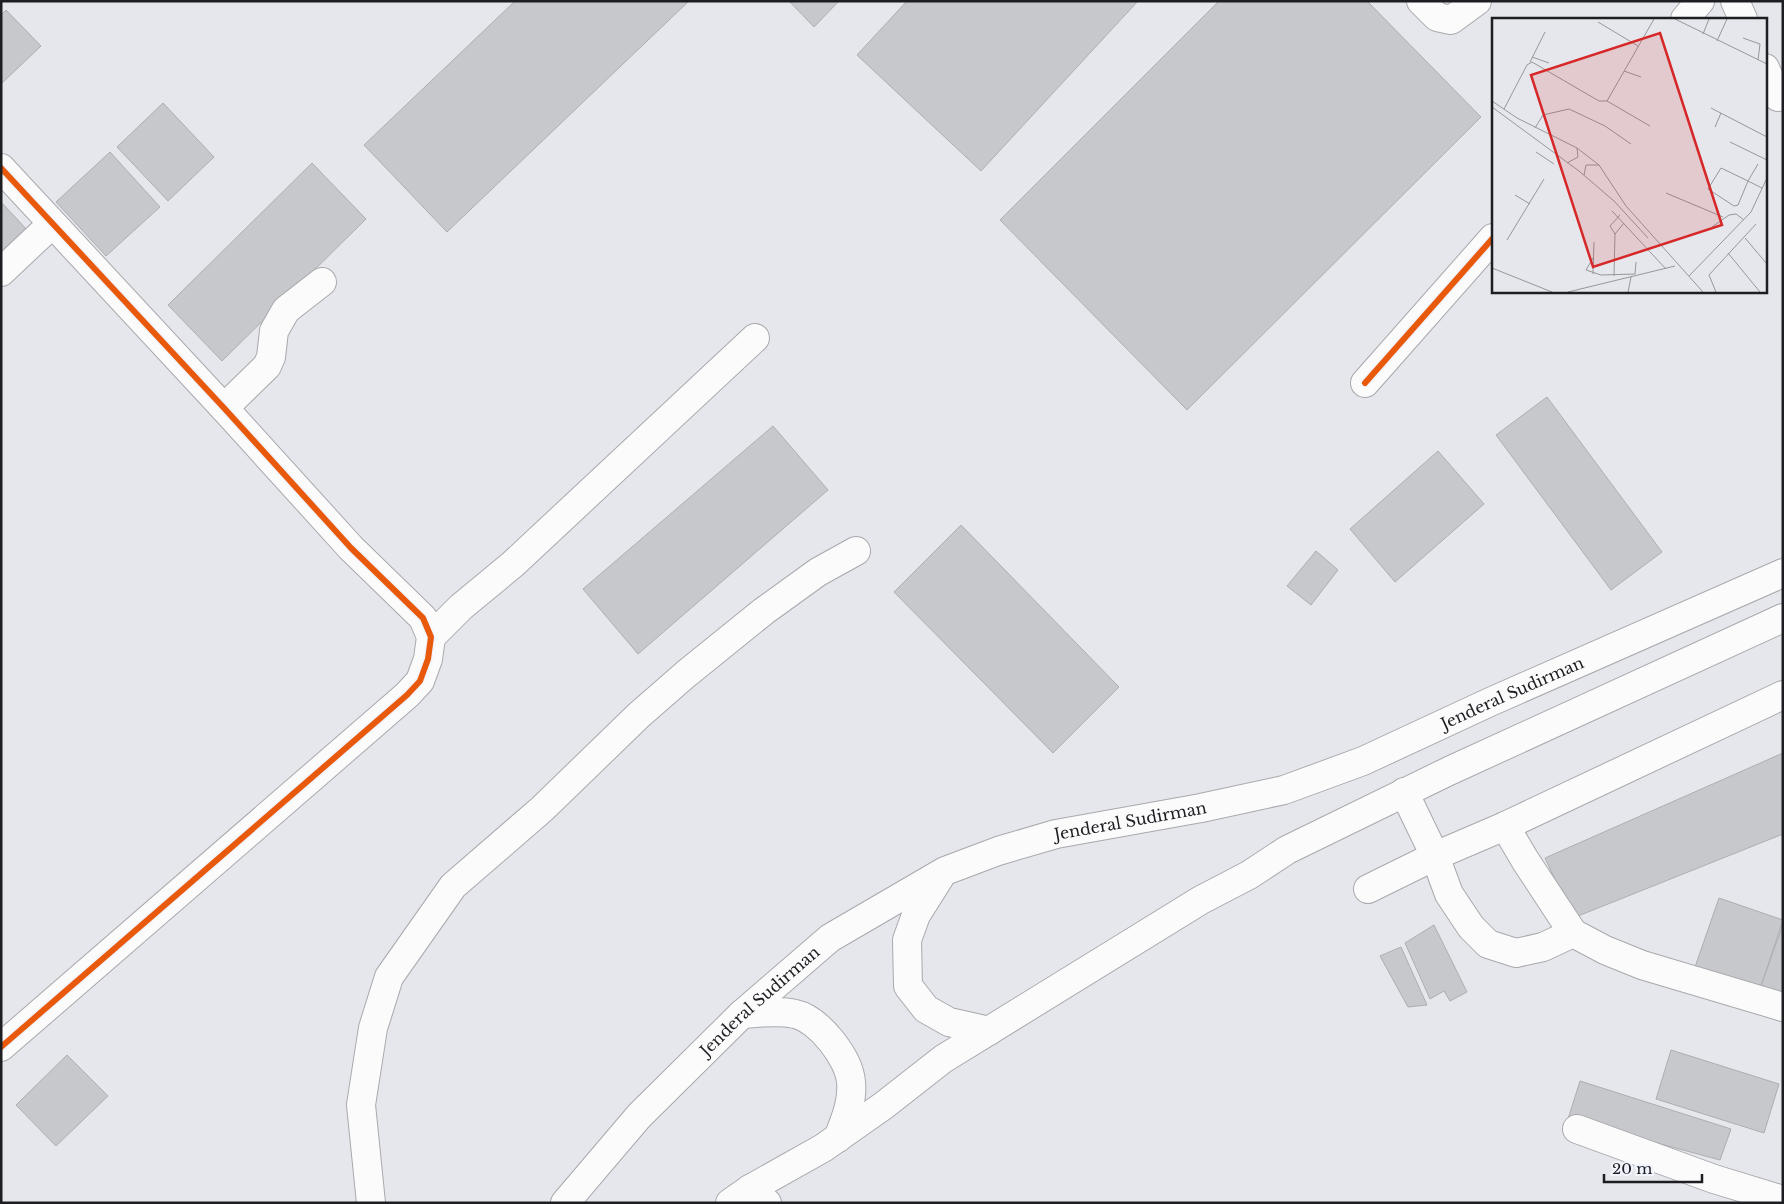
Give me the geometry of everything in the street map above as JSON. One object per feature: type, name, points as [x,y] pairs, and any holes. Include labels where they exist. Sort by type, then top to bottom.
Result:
[{"type":"main road","points":[[1421,1],[1437,18],[1451,20],[1477,1]]},
{"type":"main road","points":[[1686,18],[1700,1]]},
{"type":"main road","points":[[1736,1],[1743,18]]},
{"type":"main road","points":[[1766,70],[1778,97]]},
{"type":"main road","points":[[1,168],[351,548],[423,618],[431,636],[428,660],[423,674],[420,681],[407,695],[1,1047]]},
{"type":"main road","points":[[1,272],[52,224]]},
{"type":"main road","points":[[1365,384],[1492,239]]},
{"type":"main road","points":[[224,408],[267,366],[271,357],[274,331],[286,310],[322,282]]},
{"type":"main road","points":[[431,636],[461,607],[513,564],[755,338]]},
{"type":"main road","points":[[371,1203],[361,1105],[373,1028],[389,978],[453,886],[542,809],[638,715],[686,674],[764,611],[818,572],[856,551]]},
{"type":"main road","name":"Jenderal Sudirman","points":[[565,1203],[639,1116],[742,1014],[830,938],[944,871],[998,851],[1056,834],[1201,808],[1284,790],[1363,761],[1481,706],[1783,573]]},
{"type":"main road","points":[[749,1198],[824,1148],[944,1059],[1201,900],[1249,874],[1287,850],[1404,792],[1783,618]]},
{"type":"main road","points":[[1368,889],[1435,856],[1505,826],[1783,695]]},
{"type":"main road","points":[[1404,792],[1435,856],[1449,894],[1471,928],[1488,944],[1516,953],[1543,947],[1573,933]]},
{"type":"main road","points":[[1505,826],[1573,933],[1605,950],[1642,964],[1783,1007]]},
{"type":"main road","points":[[944,871],[916,915],[907,940],[908,986],[926,1009],[949,1022],[989,1032]]},
{"type":"main road","points":[[742,1014],[773,1012],[797,1014],[813,1022],[824,1031],[847,1066],[851,1081],[850,1105],[838,1138]]},
{"type":"main road","points":[[1576,1129],[1719,1191],[1783,1200]]},
{"type":"building","points":[[515,1],[689,1],[447,232],[364,145]]},
{"type":"building","points":[[789,1],[839,1],[814,27]]},
{"type":"building","points":[[907,1],[1138,1],[981,171],[857,55]]},
{"type":"building","points":[[1219,1],[1367,1],[1481,117],[1187,410],[1000,220]]},
{"type":"building","points":[[6,10],[41,46],[1,84],[1,15]]},
{"type":"building","points":[[163,103],[214,157],[168,201],[117,147]]},
{"type":"building","points":[[110,152],[160,207],[106,256],[56,202]]},
{"type":"building","points":[[312,163],[366,219],[222,361],[168,305]]},
{"type":"building","points":[[1,202],[29,232],[1,258]]},
{"type":"building","points":[[1547,397],[1662,552],[1611,590],[1496,435]]},
{"type":"building","points":[[773,426],[828,490],[638,654],[583,589]]},
{"type":"building","points":[[1438,451],[1484,504],[1395,582],[1350,529]]},
{"type":"building","points":[[961,525],[1119,687],[1053,753],[894,592]]},
{"type":"building","points":[[1316,551],[1338,570],[1311,605],[1287,586]]},
{"type":"building","points":[[1783,753],[1783,834],[1573,918],[1545,858]]},
{"type":"building","points":[[1719,898],[1783,920],[1760,989],[1695,967]]},
{"type":"building","points":[[1783,924],[1783,997],[1760,989]]},
{"type":"building","points":[[1434,925],[1467,992],[1450,1001],[1444,991],[1430,999],[1405,943]]},
{"type":"building","points":[[1401,947],[1427,1005],[1408,1007],[1380,956]]},
{"type":"building","points":[[1671,1050],[1779,1084],[1764,1133],[1656,1099]]},
{"type":"building","points":[[67,1055],[108,1096],[56,1146],[16,1105]]},
{"type":"building","points":[[1580,1081],[1731,1129],[1720,1160],[1568,1119]]},
{"type":"cycle path","points":[[1,168],[351,548],[423,618],[431,637],[428,659],[420,681],[407,695],[1,1047]]},
{"type":"cycle path","points":[[1365,383],[1492,239]]}]
